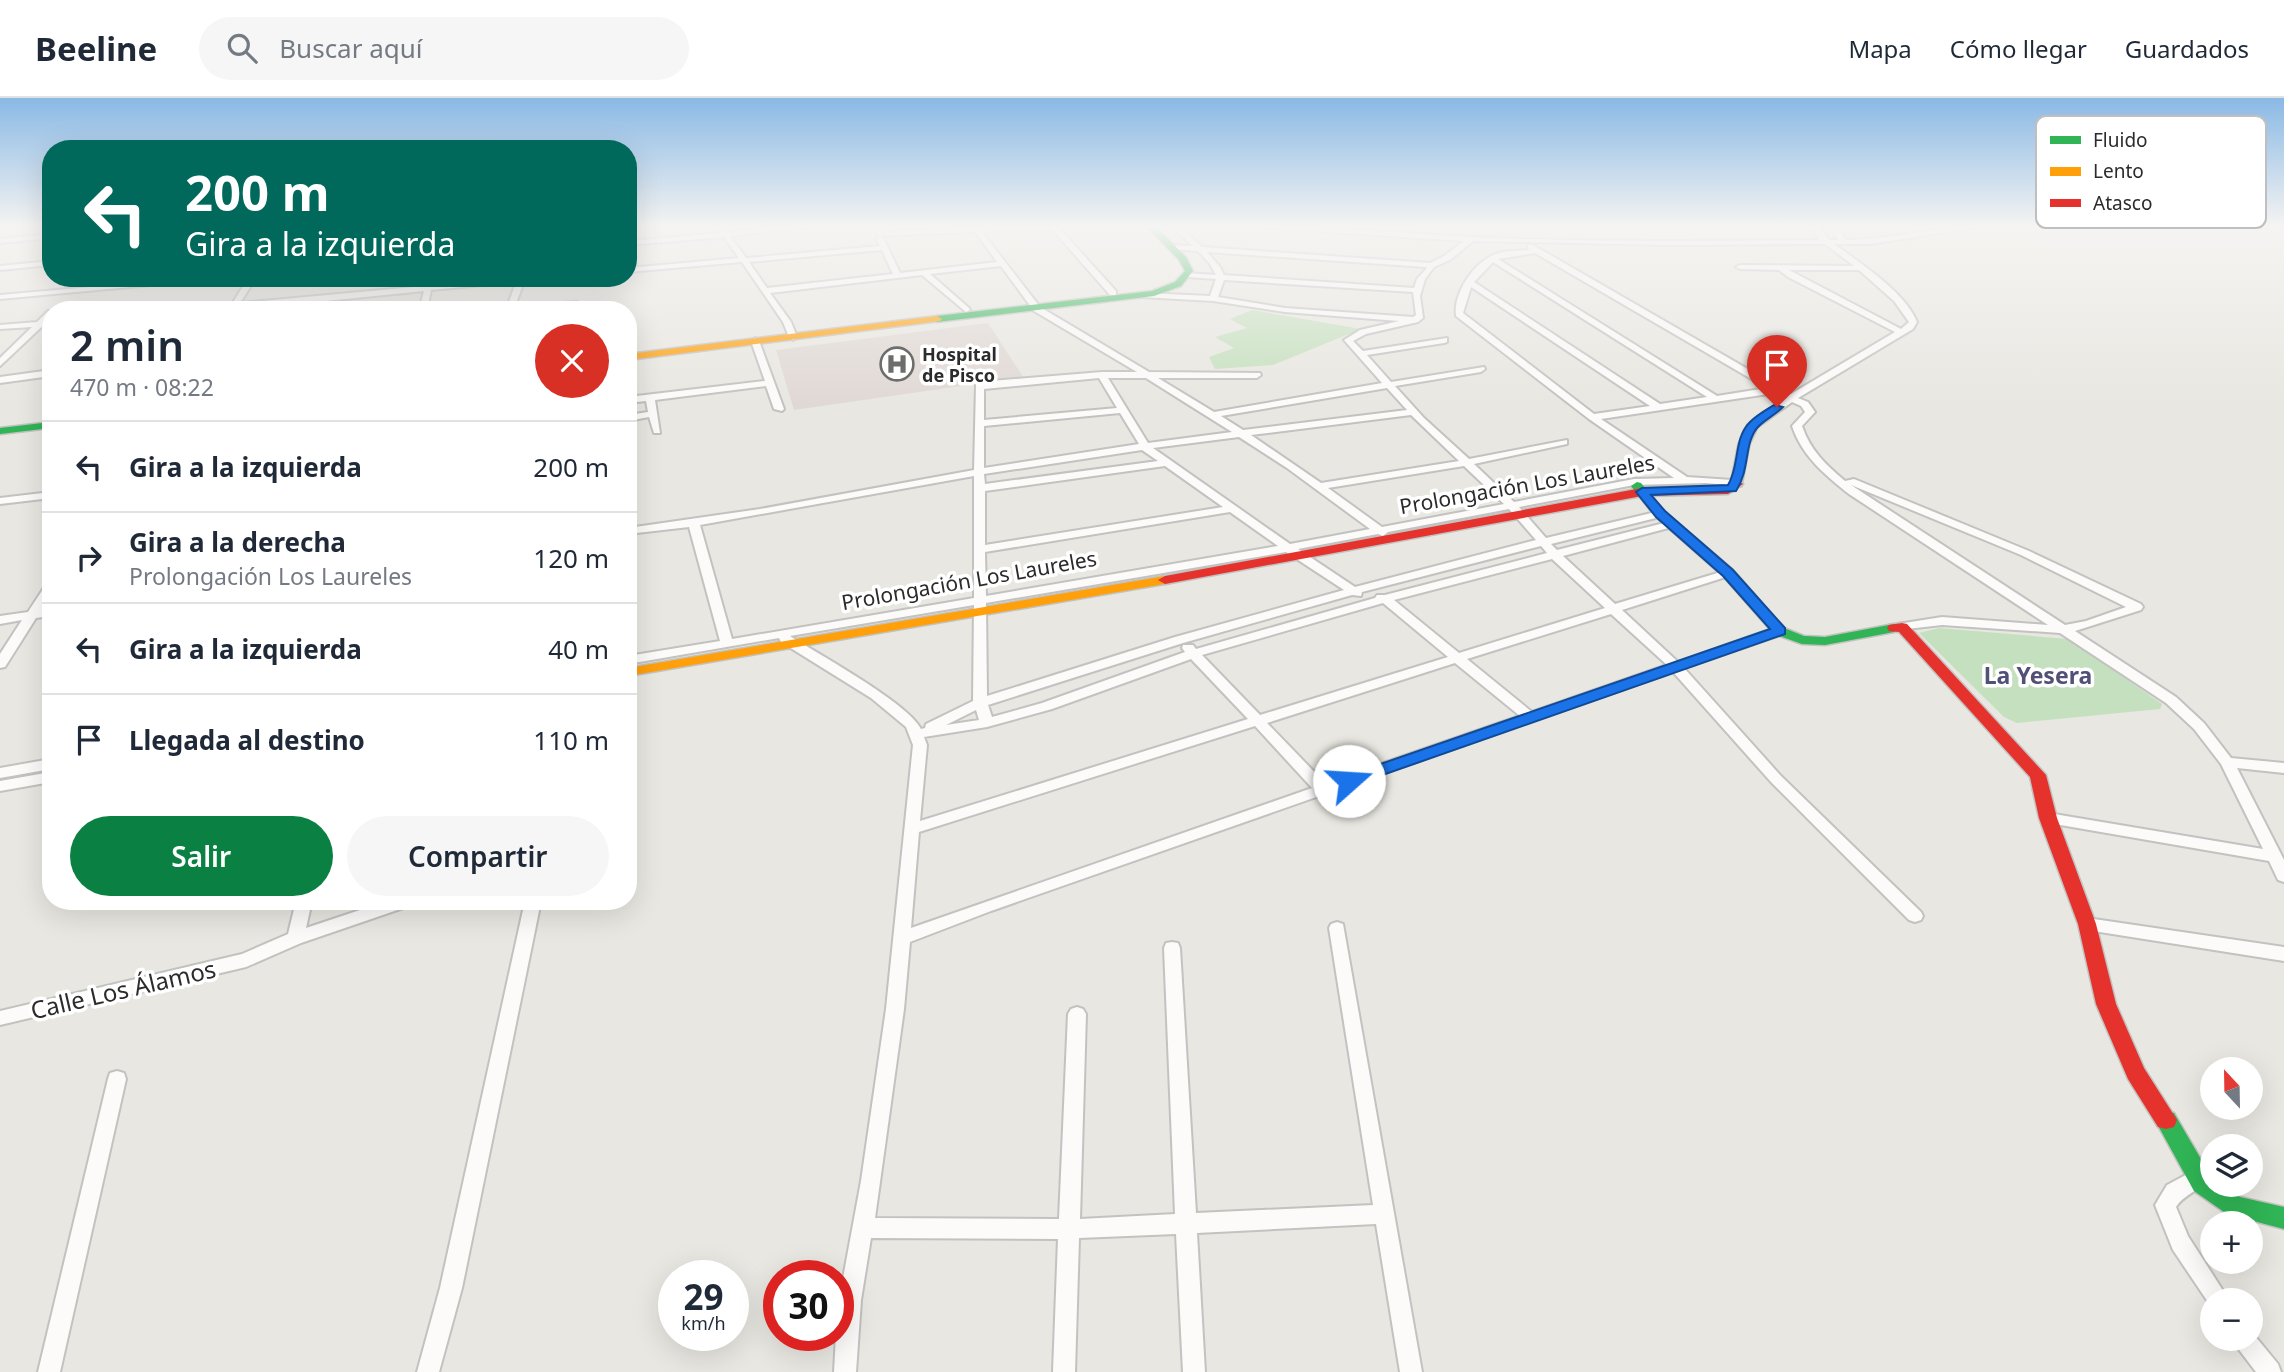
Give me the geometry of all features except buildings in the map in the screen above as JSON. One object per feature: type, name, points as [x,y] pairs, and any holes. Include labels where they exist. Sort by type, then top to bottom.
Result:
[{"type":"main road","points":[[637,348],[792,334],[1034,305],[1153,284]]},
{"type":"main road","points":[[637,356],[966,310],[1145,295],[1175,284]]},
{"type":"main road","points":[[0,421],[42,416]]},
{"type":"main road","points":[[0,431],[42,426]]},
{"type":"main road","name":"Prolongación Los Laureles","points":[[637,670],[784,638],[1294,553],[1638,487],[1699,491],[1728,490],[1737,484]]},
{"type":"main road","points":[[1638,487],[1666,519],[1728,573],[1780,631],[1802,640],[1825,641],[1902,627],[2038,775],[2048,818],[2087,924],[2105,1004],[2130,1062],[2164,1116],[2197,1178],[2210,1192],[2235,1206],[2284,1219]]},
{"type":"street","points":[[760,284],[792,334]]},
{"type":"street","points":[[764,290],[817,284]]},
{"type":"street","points":[[938,284],[966,310]]},
{"type":"street","points":[[1017,284],[1034,305],[1241,433],[1387,535]]},
{"type":"street","points":[[1105,284],[1113,293]]},
{"type":"street","points":[[1213,299],[1218,284]]},
{"type":"street","points":[[1343,284],[1415,290]]},
{"type":"street","points":[[1418,284],[1415,290],[1420,316],[1353,335],[1348,340],[1414,412],[1516,511],[1556,556],[1675,666],[1776,779],[1915,916]]},
{"type":"street","points":[[1468,284],[1460,299],[1459,314],[1592,416],[1699,491]]},
{"type":"street","points":[[1473,284],[1658,407]]},
{"type":"street","points":[[1534,284],[1716,399]]},
{"type":"street","points":[[1593,284],[1809,409],[1810,412],[1797,426],[1800,439],[1826,469],[1879,510],[2066,629],[2171,700],[2199,726],[2227,762],[2284,876]]},
{"type":"street","points":[[1809,284],[1902,332]]},
{"type":"street","points":[[1737,484],[1744,444],[1753,425],[1791,398],[1910,327],[1913,317],[1877,284]]},
{"type":"street","points":[[0,297],[121,287]]},
{"type":"street","points":[[301,301],[438,287]]},
{"type":"street","points":[[425,301],[428,288]]},
{"type":"street","points":[[64,300],[75,291]]},
{"type":"street","points":[[1145,295],[1213,299],[1285,310],[1410,321]]},
{"type":"street","points":[[0,327],[40,324]]},
{"type":"street","points":[[0,363],[40,324]]},
{"type":"street","points":[[1360,354],[1444,340]]},
{"type":"street","points":[[755,341],[779,409]]},
{"type":"street","points":[[1212,415],[1481,369]]},
{"type":"street","points":[[0,380],[42,374]]},
{"type":"street","points":[[987,723],[979,703],[979,387],[1102,375],[1257,375]]},
{"type":"street","points":[[1102,375],[1146,448],[1352,592],[1385,599],[1454,658],[1531,718]]},
{"type":"street","points":[[637,399],[770,383]]},
{"type":"street","points":[[1592,416],[1774,390]]},
{"type":"street","points":[[650,397],[657,431]]},
{"type":"street","points":[[980,423],[1125,410]]},
{"type":"street","points":[[637,530],[694,524],[981,472],[1241,433],[1414,412]]},
{"type":"street","points":[[637,417],[653,414]]},
{"type":"street","points":[[1319,486],[1464,463],[1563,442]]},
{"type":"street","points":[[981,488],[1167,463]]},
{"type":"street","points":[[1826,469],[1897,502],[2025,553],[2137,607],[2066,629],[1942,621],[1917,622],[1902,627]]},
{"type":"street","name":"Prolongación Los Laureles","points":[[1638,487],[1683,480],[1737,484]]},
{"type":"street","points":[[0,501],[42,496]]},
{"type":"street","points":[[979,549],[1232,509]]},
{"type":"street","points":[[917,734],[979,703],[1179,640],[1542,541],[1666,519]]},
{"type":"street","points":[[917,734],[987,723],[1047,706],[1195,653],[1385,599],[1556,556],[1666,519]]},
{"type":"street","points":[[694,524],[727,643]]},
{"type":"street","points":[[913,829],[1728,573]]},
{"type":"street","points":[[0,664],[42,600]]},
{"type":"street","points":[[0,620],[42,613]]},
{"type":"street","points":[[902,939],[985,907],[1780,631]]},
{"type":"street","points":[[784,638],[876,695],[912,725],[920,745],[893,1022],[850,1300],[845,1372]]},
{"type":"street","name":"Prolongación Los Laureles","points":[[637,658],[727,643],[784,638]]},
{"type":"street","points":[[1179,640],[1195,653],[1254,721],[1322,790]]},
{"type":"street","points":[[2227,762],[2284,768]]},
{"type":"street","points":[[0,773],[42,766]]},
{"type":"street","points":[[0,786],[42,779]]},
{"type":"street","points":[[2048,818],[2273,856]]},
{"type":"street","points":[[295,938],[302,910]]},
{"type":"street","name":"Calle Los Álamos","points":[[0,1018],[246,960],[295,938],[379,910]]},
{"type":"street","points":[[428,1372],[451,1288],[531,910]]},
{"type":"street","points":[[2087,924],[2284,954]]},
{"type":"street","points":[[1337,928],[1411,1372]]},
{"type":"street","points":[[1172,948],[1194,1372]]},
{"type":"street","points":[[1064,1372],[1077,1014]]},
{"type":"street","points":[[48,1372],[117,1079]]},
{"type":"street","points":[[2197,1178],[2174,1192],[2165,1205],[2170,1223],[2184,1252],[2210,1288]]},
{"type":"street","points":[[863,1228],[1070,1229],[1384,1214]]},
{"type":"street","points":[[2254,1351],[2270,1372]]},
{"type":"shaded area","name":"Hospital de Pisco","points":[[988,323],[1023,377],[794,410],[776,350]]},
{"type":"green space","points":[[1252,310],[1361,329],[1273,365],[1215,369],[1209,357],[1234,348],[1215,337],[1247,328],[1230,319]]},
{"type":"green space","points":[[1939,628],[2068,639],[2162,704],[2160,709],[2017,723],[2004,717],[1919,633]]},
{"type":"traffic: fast","points":[[937,319],[1154,293],[1177,284]]},
{"type":"traffic: fast","points":[[0,431],[42,426]]},
{"type":"traffic: fast","points":[[1637,486],[1660,514],[1728,573],[1779,631],[1802,640],[1825,641],[1894,628]]},
{"type":"traffic: fast","points":[[2166,1120],[2202,1184],[2235,1206],[2284,1218]]},
{"type":"traffic: slow","points":[[637,356],[937,319]]},
{"type":"traffic: slow","points":[[637,670],[1165,580]]},
{"type":"traffic: jam","points":[[1165,580],[1642,492],[1728,490],[1737,484]]},
{"type":"traffic: jam","points":[[1894,628],[1902,627],[2038,775],[2048,818],[2087,924],[2106,1004],[2135,1073],[2166,1120]]},
{"type":"place","name":"Hospital de Pisco","points":[[897,364]]},
{"type":"district","name":"La Yesera","points":[[2038,675]]},
{"type":"route","points":[[1349,781],[1780,631],[1728,573],[1660,514],[1642,492],[1732,489],[1737,484],[1748,433],[1753,425],[1777,407]]}]
